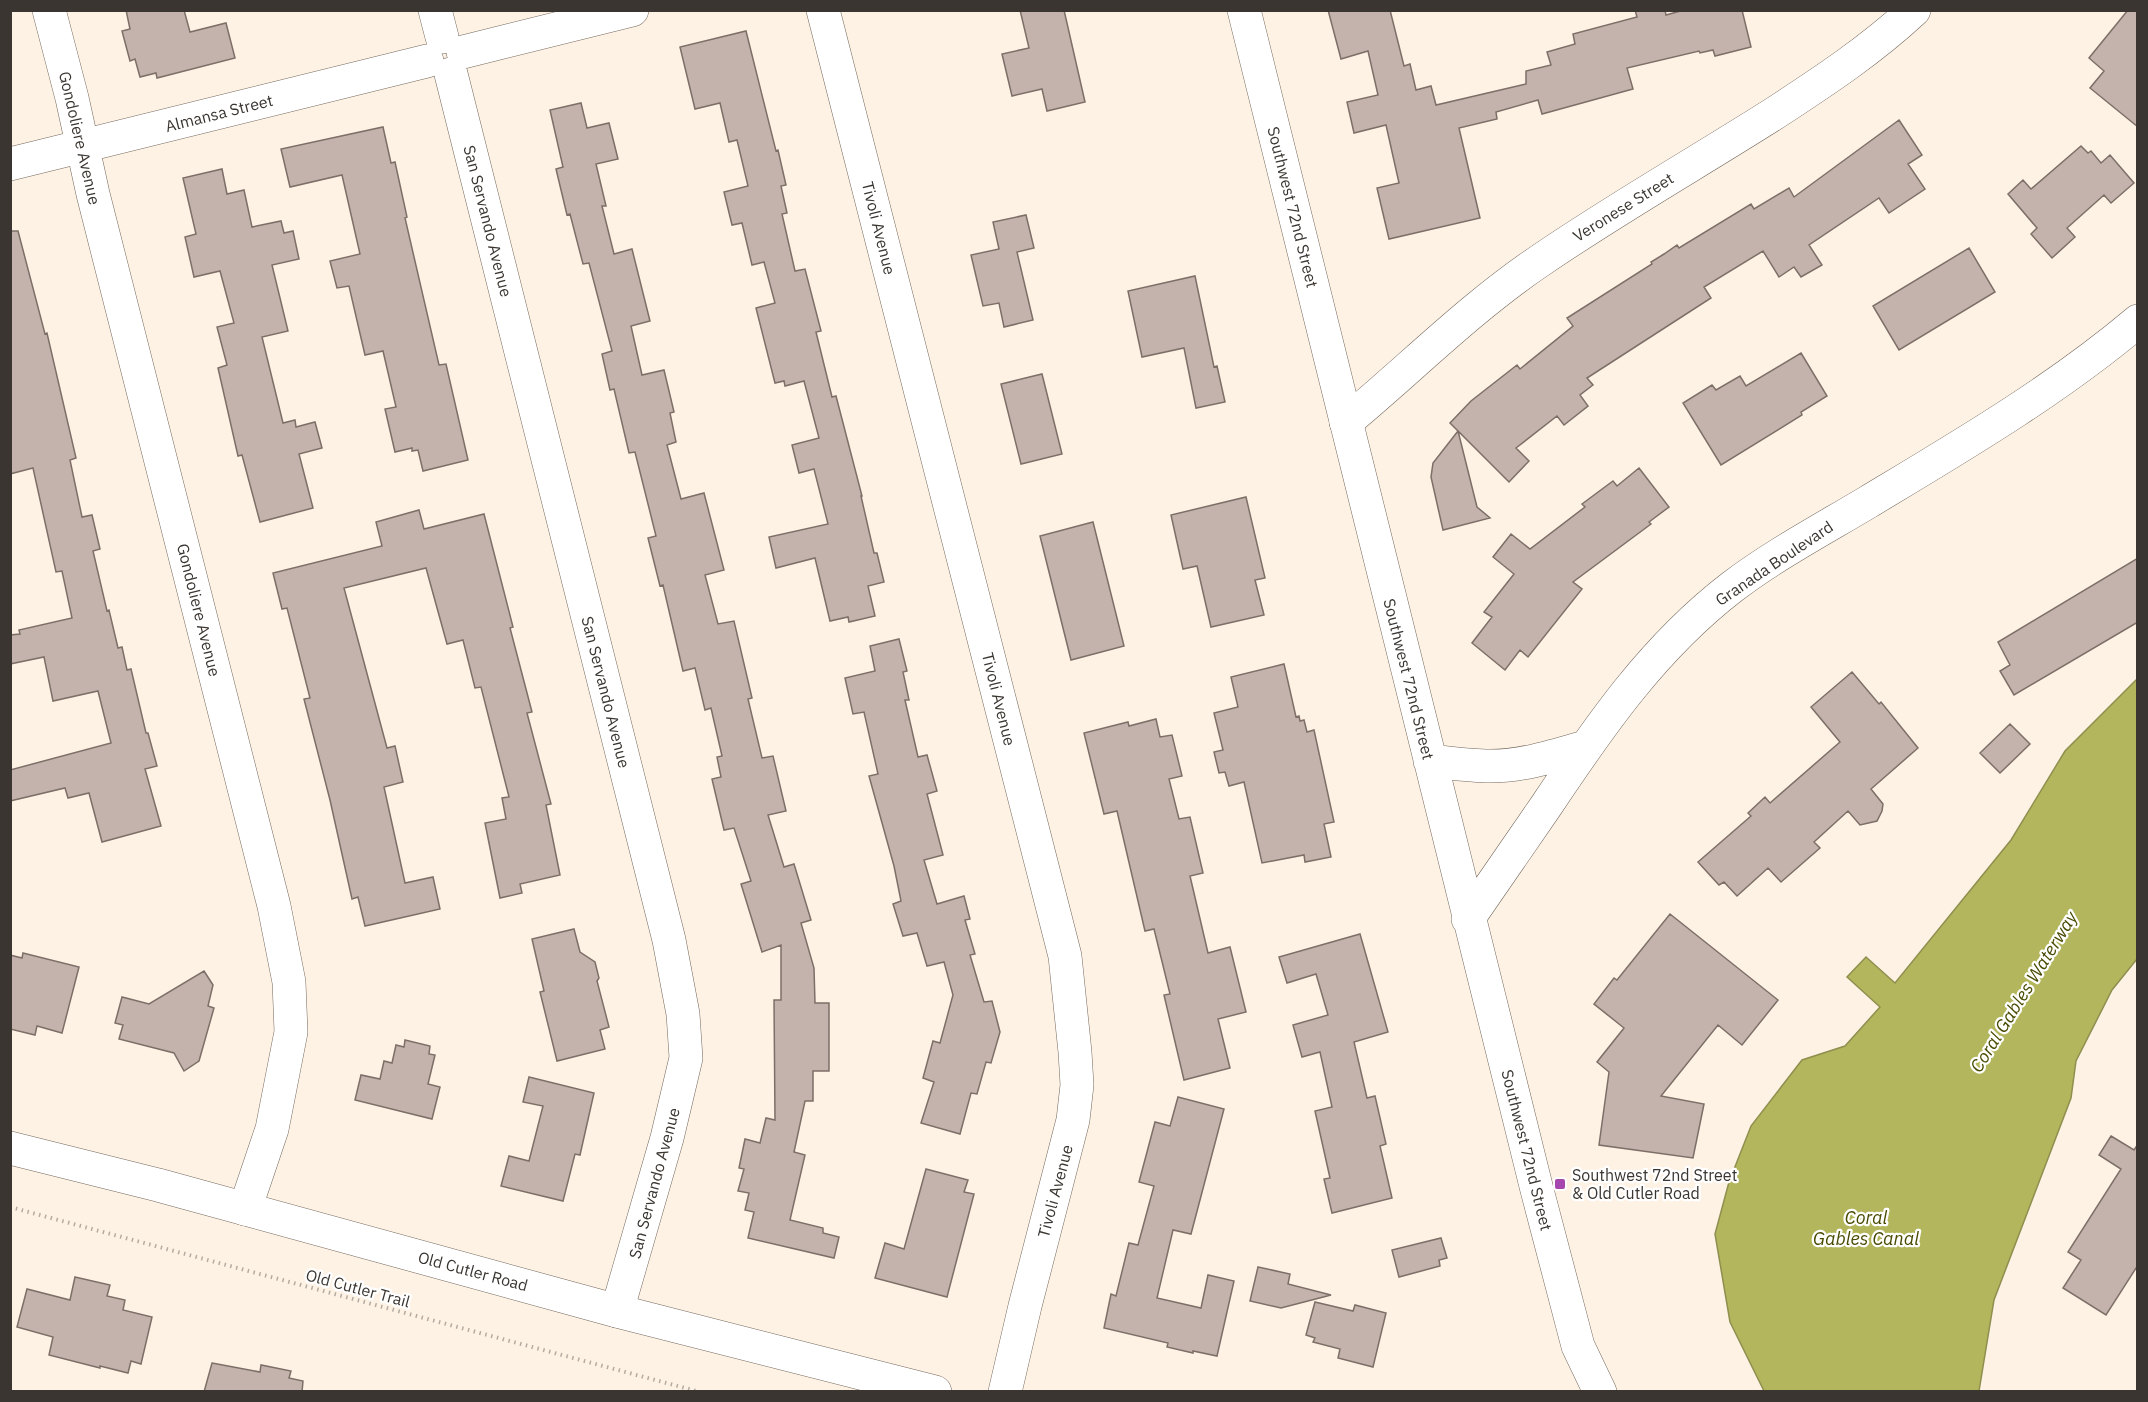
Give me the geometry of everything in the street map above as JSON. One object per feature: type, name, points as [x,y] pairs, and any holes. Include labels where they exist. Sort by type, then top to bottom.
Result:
[{"type":"street","name":"Gondoliere Avenue","points":[[49,10],[96,206],[274,906],[290,982],[291,1032],[288,1055],[272,1129],[245,1209]]},
{"type":"street","name":"Almansa Street","points":[[10,164],[83,147],[443,47],[632,10]]},
{"type":"street","name":"Tivoli Avenue","points":[[823,10],[1065,956],[1069,984],[1077,1085],[1073,1119],[1005,1392]]},
{"type":"street","name":"Southwest 72nd Street","points":[[1244,10],[1468,919],[1578,1346],[1600,1392]]},
{"type":"street","name":"Veronese Street","points":[[1346,422],[1514,279],[1584,231],[1837,73],[1914,10]]},
{"type":"street","name":"San Servando Avenue","points":[[443,47],[666,929],[683,1014],[686,1058],[681,1082],[657,1176],[617,1311]]},
{"type":"street","name":"Granada Boulevard","points":[[1468,919],[1585,747],[1648,665],[1674,638],[1733,587],[2002,420],[2105,348],[2138,321]]},
{"type":"street","points":[[1430,761],[1506,765],[1540,761],[1585,747]]},
{"type":"street","name":"Old Cutler Road","points":[[10,1148],[245,1209],[617,1311],[935,1392]]},
{"type":"street","name":"Southwest 72nd Street","points":[[1575,1392],[1573,1361],[1578,1346]]},
{"type":"path","name":"Old Cutler Trail","points":[[10,1207],[700,1392]]},
{"type":"water","name":"Coral Gables Canal","points":[[2137,679],[2137,959],[2112,990],[2076,1061],[2071,1098],[1994,1300],[1979,1391],[1764,1391],[1730,1322],[1715,1234],[1729,1182],[1751,1126],[1802,1060],[1845,1046],[1880,1007],[1847,977],[1866,957],[1895,983],[2011,840],[2065,751]]},
{"type":"building","points":[[126,10],[184,10],[190,32],[226,23],[235,58],[157,78],[156,73],[140,77],[135,59],[130,61],[122,31],[130,29]]},
{"type":"building","points":[[1020,10],[1064,10],[1085,102],[1047,111],[1042,89],[1012,96],[1002,54],[1029,48]]},
{"type":"building","points":[[1328,10],[1390,10],[1404,66],[1410,64],[1416,90],[1431,86],[1436,105],[1526,84],[1526,71],[1551,65],[1547,52],[1575,44],[1573,34],[1637,17],[1635,10],[1665,10],[1666,15],[1684,10],[1742,10],[1751,47],[1715,56],[1713,50],[1700,53],[1699,51],[1627,68],[1633,89],[1542,114],[1538,100],[1496,112],[1497,119],[1459,128],[1480,218],[1389,239],[1377,188],[1399,183],[1386,125],[1354,133],[1347,102],[1378,95],[1368,51],[1341,59]]},
{"type":"building","points":[[2128,10],[2138,10],[2138,127],[2090,88],[2104,71],[2089,58]]},
{"type":"building","points":[[746,31],[786,185],[781,186],[787,213],[782,214],[795,271],[805,269],[821,331],[816,332],[832,397],[836,396],[874,553],[877,553],[884,582],[868,586],[875,616],[849,622],[848,617],[830,621],[815,558],[776,568],[769,537],[828,524],[814,469],[799,473],[792,445],[819,438],[804,381],[785,386],[784,381],[775,383],[756,308],[775,303],[764,262],[752,265],[742,223],[732,225],[724,192],[748,186],[737,140],[729,142],[720,103],[695,109],[680,47]]},
{"type":"building","points":[[581,103],[587,128],[609,123],[618,159],[596,164],[606,206],[602,206],[614,254],[632,249],[650,321],[631,326],[642,375],[664,370],[674,412],[670,413],[676,442],[667,445],[681,499],[704,493],[724,570],[705,575],[718,624],[734,621],[752,698],[748,699],[762,758],[773,756],[786,811],[768,815],[784,867],[794,864],[811,920],[801,923],[814,968],[815,1003],[829,1003],[829,1071],[813,1071],[813,1101],[805,1101],[794,1152],[805,1155],[790,1220],[823,1228],[823,1233],[839,1237],[834,1258],[748,1238],[754,1212],[745,1210],[749,1193],[738,1191],[744,1169],[739,1168],[745,1139],[760,1143],[766,1118],[775,1120],[774,1000],[781,1000],[781,945],[762,952],[741,884],[751,881],[734,828],[724,830],[712,779],[721,777],[717,757],[722,756],[711,708],[705,710],[695,668],[683,671],[663,585],[660,586],[648,538],[656,536],[635,452],[629,453],[614,389],[610,390],[602,354],[612,351],[589,263],[583,264],[570,214],[567,215],[556,169],[563,167],[550,110]]},
{"type":"building","points":[[1899,120],[1922,155],[1908,164],[1925,189],[1889,213],[1879,198],[1809,245],[1822,265],[1801,277],[1794,267],[1779,277],[1763,251],[1704,287],[1711,298],[1587,378],[1593,385],[1580,395],[1588,406],[1564,425],[1557,416],[1516,448],[1529,461],[1509,482],[1450,423],[1471,401],[1517,365],[1520,369],[1573,326],[1567,318],[1652,264],[1651,262],[1677,245],[1679,248],[1751,204],[1754,209],[1789,188],[1794,197]]},
{"type":"building","points":[[383,127],[391,163],[395,162],[407,217],[405,218],[439,365],[446,364],[468,460],[423,471],[418,450],[412,451],[412,448],[395,452],[385,409],[396,407],[383,351],[365,355],[349,286],[337,288],[330,261],[360,254],[342,175],[290,187],[281,149]]},
{"type":"building","points":[[2081,146],[2088,153],[2091,151],[2101,163],[2110,155],[2134,183],[2111,203],[2104,195],[2067,228],[2075,237],[2052,258],[2031,234],[2037,228],[2008,194],[2023,180],[2031,189]]},
{"type":"building","points":[[222,169],[227,194],[244,190],[252,227],[281,221],[284,233],[293,231],[299,259],[272,265],[288,331],[262,337],[283,423],[295,420],[296,427],[315,422],[322,448],[299,454],[313,508],[260,522],[242,455],[238,456],[218,368],[227,365],[217,327],[234,323],[220,271],[194,277],[185,237],[196,234],[183,178]]},
{"type":"building","points":[[1026,215],[1034,248],[1017,252],[1033,320],[1004,327],[999,303],[983,306],[971,255],[999,249],[993,222]]},
{"type":"building","points":[[10,231],[18,231],[45,334],[47,333],[76,458],[70,460],[82,517],[92,515],[100,549],[93,551],[107,611],[109,610],[118,648],[122,647],[127,670],[131,669],[146,733],[148,733],[157,766],[145,769],[161,826],[102,842],[89,793],[68,798],[65,788],[10,801],[10,770],[111,743],[98,691],[53,701],[44,657],[10,664],[10,635],[20,634],[19,630],[72,618],[62,571],[56,572],[33,468],[10,474]]},
{"type":"building","points":[[1969,248],[1995,292],[1899,350],[1873,306]]},
{"type":"building","points":[[1195,276],[1214,367],[1217,366],[1225,402],[1196,408],[1184,348],[1142,357],[1128,291]]},
{"type":"building","points":[[1801,353],[1827,396],[1801,412],[1802,415],[1721,465],[1683,403],[1712,385],[1716,390],[1740,376],[1746,386]]},
{"type":"building","points":[[1042,374],[1062,454],[1021,464],[1001,384]]},
{"type":"building","points":[[1458,431],[1477,507],[1490,518],[1443,530],[1431,477],[1433,463]]},
{"type":"building","points":[[1639,468],[1669,507],[1649,522],[1651,524],[1573,582],[1582,589],[1528,657],[1520,650],[1505,670],[1472,643],[1492,617],[1484,612],[1514,574],[1493,557],[1511,534],[1530,549],[1585,507],[1582,504],[1613,481],[1617,486]]},
{"type":"building","points":[[1246,497],[1265,578],[1255,580],[1264,615],[1211,627],[1197,566],[1183,569],[1171,515]]},
{"type":"building","points":[[419,510],[424,529],[484,514],[532,712],[527,713],[551,804],[546,805],[560,875],[520,884],[522,893],[500,898],[485,823],[506,819],[502,798],[509,797],[481,687],[475,688],[463,640],[447,644],[426,568],[344,588],[387,748],[395,746],[403,782],[384,787],[405,883],[433,877],[440,909],[365,926],[358,897],[352,899],[304,699],[310,698],[287,608],[282,609],[273,573],[382,546],[376,522]]},
{"type":"building","points":[[1093,522],[1124,646],[1071,660],[1040,536]]},
{"type":"building","points":[[2138,558],[2138,622],[2014,695],[2000,671],[2010,665],[1998,642]]},
{"type":"building","points":[[899,639],[907,671],[903,672],[909,700],[905,700],[918,757],[927,755],[937,791],[927,794],[943,855],[924,860],[937,904],[964,896],[970,919],[965,920],[975,954],[970,955],[984,1002],[992,1001],[1000,1032],[991,1063],[986,1062],[977,1094],[971,1093],[960,1134],[921,1123],[934,1082],[923,1078],[933,1041],[940,1043],[953,995],[944,962],[927,966],[917,933],[903,936],[893,904],[901,901],[894,866],[869,776],[878,774],[864,712],[853,714],[845,678],[875,671],[870,646]]},
{"type":"building","points":[[1284,664],[1296,717],[1299,716],[1300,721],[1304,720],[1307,732],[1314,730],[1334,822],[1324,824],[1331,857],[1305,862],[1304,855],[1262,863],[1244,782],[1229,786],[1225,772],[1219,773],[1214,752],[1223,750],[1214,713],[1238,707],[1231,677]]},
{"type":"building","points":[[1852,672],[1879,704],[1881,702],[1918,748],[1871,789],[1883,804],[1877,821],[1860,825],[1848,811],[1814,842],[1820,848],[1781,882],[1768,868],[1737,896],[1724,882],[1719,885],[1698,862],[1751,816],[1748,813],[1765,797],[1770,803],[1840,742],[1811,707]]},
{"type":"building","points":[[1156,719],[1160,737],[1172,735],[1182,776],[1169,779],[1179,819],[1190,817],[1203,873],[1190,876],[1208,953],[1230,947],[1246,1012],[1218,1019],[1230,1068],[1184,1080],[1164,995],[1170,994],[1154,929],[1145,931],[1117,811],[1104,814],[1084,733],[1128,722],[1129,726]]},
{"type":"building","points":[[2010,724],[2030,744],[2000,773],[1980,753]]},
{"type":"building","points":[[1670,914],[1778,1000],[1742,1045],[1718,1025],[1661,1096],[1704,1104],[1693,1158],[1599,1145],[1609,1072],[1597,1062],[1624,1028],[1594,1004],[1614,978],[1617,980]]},
{"type":"building","points":[[574,929],[580,952],[595,962],[599,978],[597,981],[609,1027],[600,1030],[605,1049],[557,1061],[540,992],[544,991],[532,939]]},
{"type":"building","points":[[1360,934],[1388,1032],[1354,1042],[1367,1098],[1375,1096],[1386,1144],[1380,1146],[1392,1198],[1332,1213],[1324,1179],[1330,1178],[1315,1111],[1332,1107],[1320,1052],[1302,1057],[1293,1025],[1328,1015],[1316,974],[1287,983],[1279,957]]},
{"type":"building","points":[[23,953],[79,967],[62,1033],[37,1026],[35,1035],[10,1029],[10,955],[22,958]]},
{"type":"building","points":[[204,971],[213,985],[208,1006],[214,1008],[199,1061],[184,1071],[174,1053],[119,1039],[123,1025],[115,1023],[122,997],[149,1004]]},
{"type":"building","points":[[405,1040],[430,1046],[429,1054],[435,1055],[428,1084],[440,1087],[432,1119],[355,1100],[361,1075],[380,1079],[384,1061],[392,1063],[396,1045],[404,1047]]},
{"type":"building","points":[[529,1077],[594,1093],[580,1155],[575,1154],[563,1201],[501,1186],[509,1156],[529,1161],[543,1106],[523,1102]]},
{"type":"building","points":[[1178,1097],[1224,1109],[1191,1234],[1173,1230],[1157,1298],[1201,1308],[1208,1275],[1234,1281],[1217,1356],[1167,1347],[1168,1343],[1104,1328],[1111,1294],[1116,1296],[1129,1243],[1138,1245],[1154,1186],[1139,1182],[1155,1122],[1170,1126]]},
{"type":"building","points":[[2111,1136],[2134,1150],[2138,1144],[2138,1265],[2106,1315],[2063,1288],[2081,1260],[2068,1252],[2121,1169],[2099,1155]]},
{"type":"building","points":[[926,1169],[968,1180],[964,1192],[974,1194],[947,1297],[875,1278],[885,1243],[904,1249]]},
{"type":"building","points":[[1441,1238],[1447,1258],[1439,1260],[1440,1266],[1399,1277],[1392,1250]]},
{"type":"building","points":[[1258,1267],[1290,1274],[1288,1284],[1331,1295],[1281,1308],[1250,1301]]},
{"type":"building","points":[[75,1277],[110,1285],[107,1296],[125,1300],[123,1310],[152,1317],[141,1364],[131,1361],[128,1373],[49,1355],[53,1337],[17,1327],[27,1289],[70,1300]]},
{"type":"building","points":[[1315,1302],[1353,1311],[1355,1305],[1386,1313],[1373,1367],[1338,1358],[1340,1349],[1313,1342],[1315,1338],[1306,1335]]},
{"type":"building","points":[[212,1363],[260,1372],[261,1365],[291,1371],[289,1378],[303,1381],[302,1392],[204,1392]]},
{"type":"place","name":"Southwest 72nd Street & Old Cutler Road","points":[[1560,1184]]},
{"type":"water label","name":"Coral Gables Waterway","points":[[2024,992]]}]
